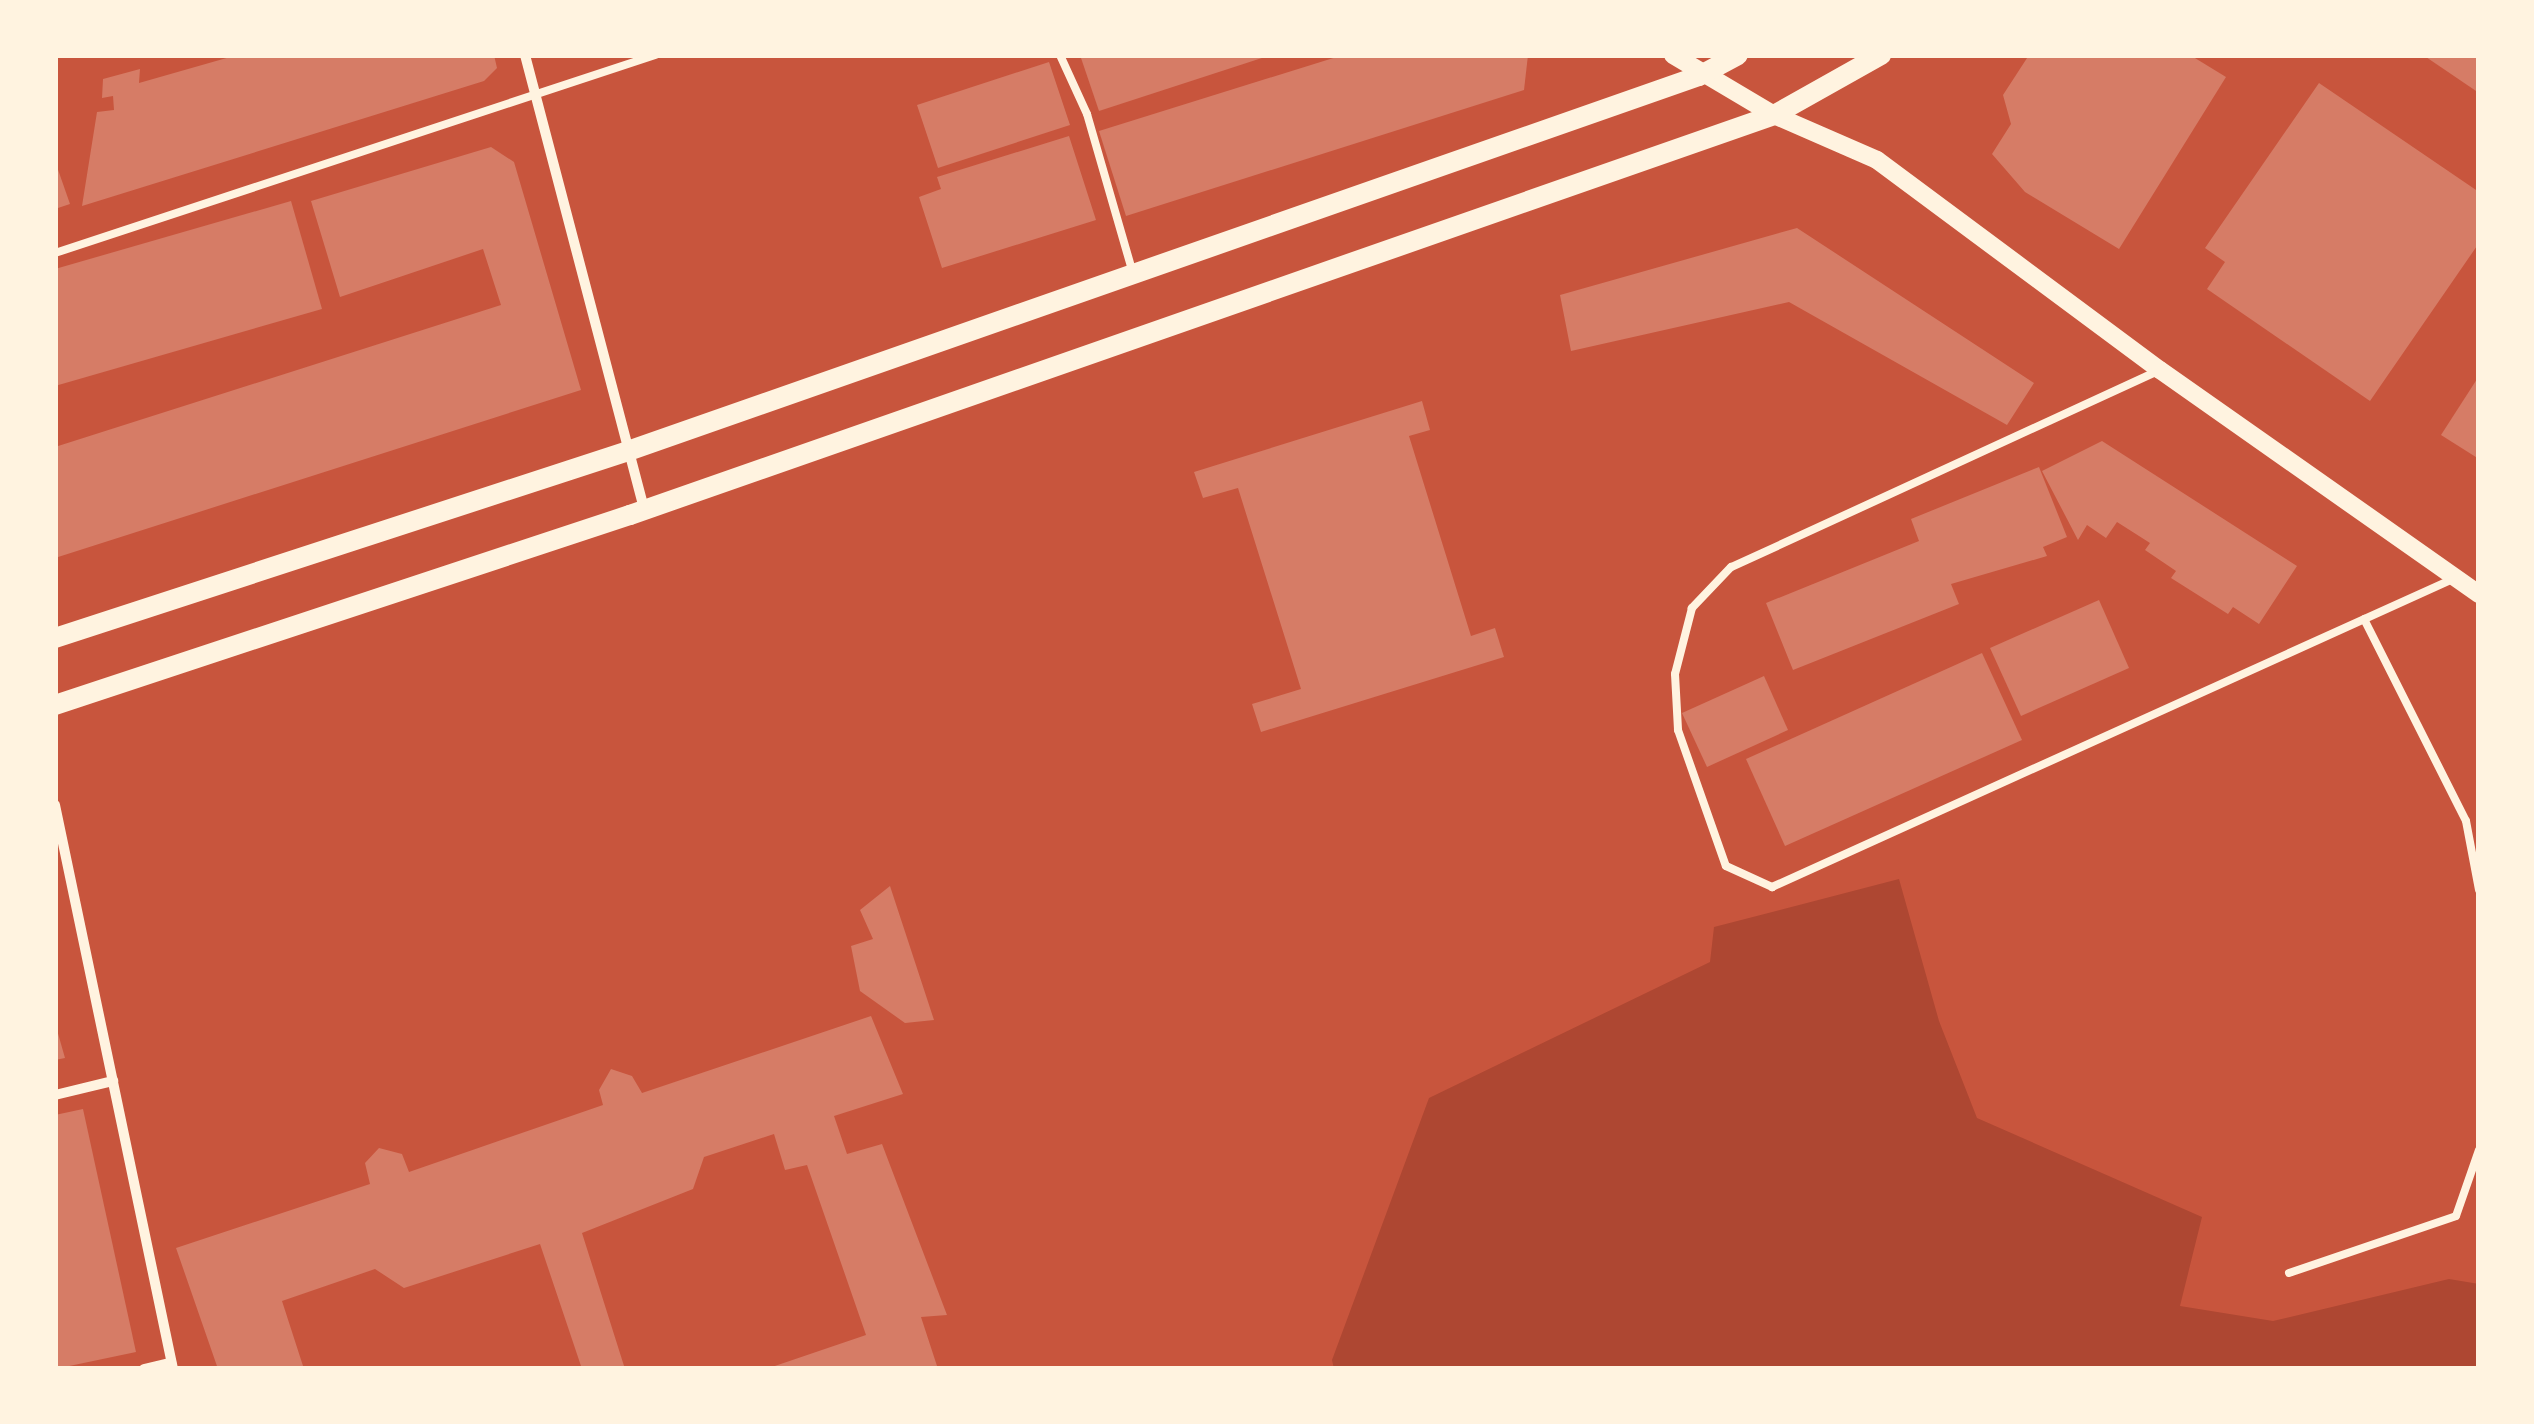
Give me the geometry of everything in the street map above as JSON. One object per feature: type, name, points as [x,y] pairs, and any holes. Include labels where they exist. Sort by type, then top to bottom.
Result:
[{"type":"main road","points":[[55,638],[628,452],[1699,76],[1738,55]]},
{"type":"main road","points":[[55,705],[644,510],[1774,114],[1881,55]]},
{"type":"street","points":[[525,55],[644,510]]},
{"type":"street","points":[[1673,55],[1699,76],[1877,160],[2160,370],[2479,594]]},
{"type":"street","points":[[55,804],[172,1366],[144,1369]]},
{"type":"street","points":[[55,1094],[113,1081]]},
{"type":"lane","points":[[55,253],[655,55]]},
{"type":"lane","points":[[1060,55],[1088,114],[1134,274]]},
{"type":"lane","points":[[2160,370],[1732,567],[1692,608],[1675,674],[1678,730],[1726,866],[1772,887],[2453,578]]},
{"type":"lane","points":[[2364,619],[2466,821],[2479,890]]},
{"type":"lane","points":[[2289,1273],[2456,1216],[2479,1150]]},
{"type":"shaded area","points":[[1899,879],[1939,1021],[1977,1118],[2202,1217],[2180,1306],[2273,1321],[2449,1279],[2479,1284],[2479,1369],[1334,1369],[1332,1360],[1429,1098],[1710,962],[1714,927]]},
{"type":"building","points":[[237,55],[494,55],[497,68],[484,81],[82,206],[97,112],[114,110],[113,96],[102,98],[103,79],[140,69],[139,83]]},
{"type":"building","points":[[1080,55],[1268,55],[1268,56],[1099,111]]},
{"type":"building","points":[[1343,55],[1528,55],[1524,90],[1126,216],[1099,131]]},
{"type":"building","points":[[2029,55],[2190,55],[2226,77],[2119,249],[2025,192],[1992,154],[2011,124],[2003,95]]},
{"type":"building","points":[[2423,55],[2479,55],[2479,93]]},
{"type":"building","points":[[1049,62],[1070,125],[938,168],[917,105]]},
{"type":"building","points":[[2319,83],[2479,192],[2479,243],[2370,401],[2207,289],[2225,262],[2205,248]]},
{"type":"building","points":[[1069,136],[1096,220],[942,268],[919,197],[941,189],[937,177]]},
{"type":"building","points":[[491,147],[514,162],[581,390],[55,558],[55,447],[501,305],[483,249],[340,297],[311,201]]},
{"type":"building","points":[[55,161],[70,204],[55,209]]},
{"type":"building","points":[[291,201],[322,309],[55,386],[55,269]]},
{"type":"building","points":[[1797,228],[2034,383],[2007,425],[1789,302],[1571,351],[1560,295]]},
{"type":"building","points":[[2479,376],[2479,459],[2441,435]]},
{"type":"building","points":[[1422,401],[1430,430],[1409,436],[1471,636],[1495,628],[1504,657],[1261,732],[1252,704],[1301,689],[1238,488],[1203,498],[1194,472]]},
{"type":"building","points":[[2102,441],[2297,566],[2259,624],[2233,607],[2228,614],[2171,578],[2176,571],[2145,550],[2150,543],[2117,522],[2106,538],[2087,525],[2078,540],[2042,471]]},
{"type":"building","points":[[2039,467],[2067,537],[2043,547],[2047,556],[1951,584],[1959,604],[1793,670],[1766,603],[1919,541],[1911,519]]},
{"type":"building","points":[[2099,600],[2129,668],[2021,716],[1990,648]]},
{"type":"building","points":[[1982,653],[2022,740],[1785,846],[1746,759]]},
{"type":"building","points":[[1764,676],[1788,730],[1707,767],[1682,713]]},
{"type":"building","points":[[890,886],[934,1020],[905,1023],[860,991],[851,946],[873,939],[860,910]]},
{"type":"building","points":[[871,1016],[903,1094],[834,1116],[847,1154],[882,1144],[947,1315],[921,1317],[938,1369],[766,1369],[866,1335],[807,1165],[785,1170],[774,1134],[704,1157],[693,1189],[582,1233],[625,1369],[582,1369],[540,1244],[404,1288],[375,1269],[282,1301],[304,1369],[218,1369],[176,1248],[370,1184],[365,1163],[379,1148],[402,1154],[409,1172],[603,1105],[599,1090],[611,1069],[632,1076],[642,1093]]},
{"type":"building","points":[[55,1023],[65,1058],[55,1060]]},
{"type":"building","points":[[83,1109],[136,1352],[55,1369],[55,1115]]}]
